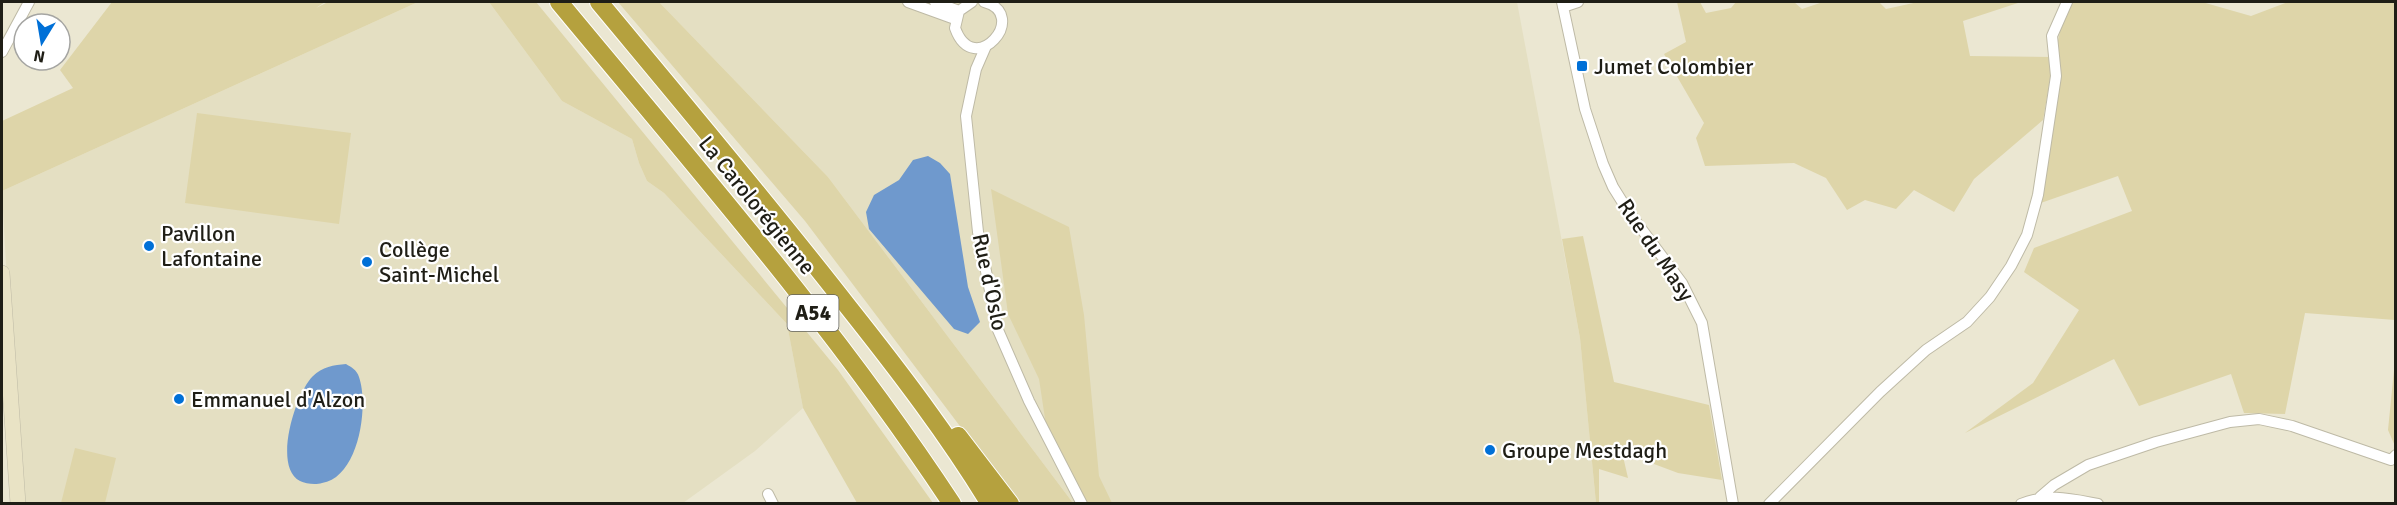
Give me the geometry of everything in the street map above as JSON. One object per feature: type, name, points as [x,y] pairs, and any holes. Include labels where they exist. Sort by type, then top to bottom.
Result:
[{"type":"highway","name":"La Carolorégienne","points":[[559,2],[852,362],[917,450],[952,504]]},
{"type":"highway","name":"La Carolorégienne","points":[[598,2],[885,353],[990,504]]},
{"type":"highway","points":[[885,353],[910,372],[1010,504]]},
{"type":"main road","points":[[2,273],[18,504]]},
{"type":"main road","points":[[2,368],[12,504]]},
{"type":"street","points":[[2,52],[29,2]]},
{"type":"street","points":[[908,2],[957,15]]},
{"type":"street","points":[[935,2],[957,15]]},
{"type":"street","points":[[972,2],[957,15],[955,28],[963,42],[970,46],[986,46]]},
{"type":"street","name":"Rue d'Oslo","points":[[987,2],[999,14],[1001,29],[998,36],[986,46],[976,69],[966,116],[978,232],[998,330],[1029,401],[1082,504]]},
{"type":"street","points":[[1563,4],[1578,2]]},
{"type":"street","points":[[1769,504],[1880,392],[1926,350],[1967,322],[1990,297],[2011,266],[2027,235],[2038,195],[2056,76],[2052,36],[2067,2]]},
{"type":"street","name":"Rue du Masy","points":[[1563,4],[1594,142],[1613,187],[1628,211],[1682,283],[1702,323],[1733,504]]},
{"type":"street","points":[[2040,497],[2054,484],[2088,465],[2156,442],[2230,422],[2259,419],[2292,426],[2391,460],[2396,455]]},
{"type":"street","points":[[2021,504],[2040,497],[2055,496],[2098,504]]},
{"type":"shaded area","points":[[112,2],[325,2],[316,8],[328,2],[418,2],[2,191],[2,121],[73,88],[61,72],[72,72],[72,54]]},
{"type":"shaded area","name":"Collège Saint-Michel","points":[[418,2],[489,2],[562,101],[632,139],[647,181],[664,193],[787,324],[803,408],[755,451],[683,503],[19,503],[2,191]]},
{"type":"shaded area","points":[[489,2],[536,2],[838,370],[933,503],[857,503],[803,408],[787,324],[664,193],[647,181],[632,139],[562,101]]},
{"type":"shaded area","points":[[618,2],[659,2],[828,177],[1073,503],[1018,503],[805,221]]},
{"type":"shaded area","points":[[659,2],[1517,2],[1580,338],[1596,503],[1073,503],[828,177]]},
{"type":"shaded area","points":[[1677,2],[1700,2],[1706,13],[1731,8],[1736,2],[1794,2],[1802,9],[1823,2],[1879,2],[1886,9],[1918,2],[2021,2],[1963,21],[1970,56],[2054,57],[2067,2],[2202,2],[2251,16],[2288,2],[2395,2],[2395,320],[2305,313],[2285,414],[2244,413],[2231,374],[2139,406],[2114,359],[1965,433],[2033,383],[2079,310],[2024,272],[2034,248],[2132,211],[2118,176],[2035,205],[2053,62],[2043,120],[1974,179],[1954,212],[1914,190],[1896,209],[1865,200],[1847,210],[1826,178],[1794,163],[1705,166],[1696,138],[1704,123],[1664,54],[1686,42]]},
{"type":"shaded area","points":[[197,113],[351,133],[339,224],[185,203]]},
{"type":"shaded area","points":[[991,189],[1069,227],[1084,315],[1099,476],[1112,503],[1086,503],[1046,425],[1039,379],[1008,314]]},
{"type":"shaded area","points":[[1583,236],[1614,382],[1709,405],[1722,480],[1678,473],[1622,452],[1628,478],[1599,469],[1599,503],[1596,503],[1580,338],[1562,239]]},
{"type":"shaded area","points":[[2395,360],[2396,446],[2388,430]]},
{"type":"shaded area","points":[[75,448],[116,458],[105,503],[61,503]]},
{"type":"water","points":[[928,156],[940,163],[950,174],[968,287],[980,322],[968,334],[954,329],[869,229],[866,212],[874,195],[899,180],[913,160]]},
{"type":"water","points":[[346,364],[357,372],[362,390],[361,422],[353,454],[345,468],[335,478],[320,484],[302,482],[292,473],[288,461],[287,446],[294,413],[306,385],[313,376],[328,367]]},
{"type":"place","name":"Jumet Colombier","points":[[1582,66]]},
{"type":"place","name":"Pavillon Lafontaine","points":[[149,246]]},
{"type":"place","name":"Collège Saint-Michel","points":[[367,262]]},
{"type":"place","name":"Emmanuel d'Alzon","points":[[179,399]]},
{"type":"place","name":"Groupe Mestdagh","points":[[1490,450]]}]
